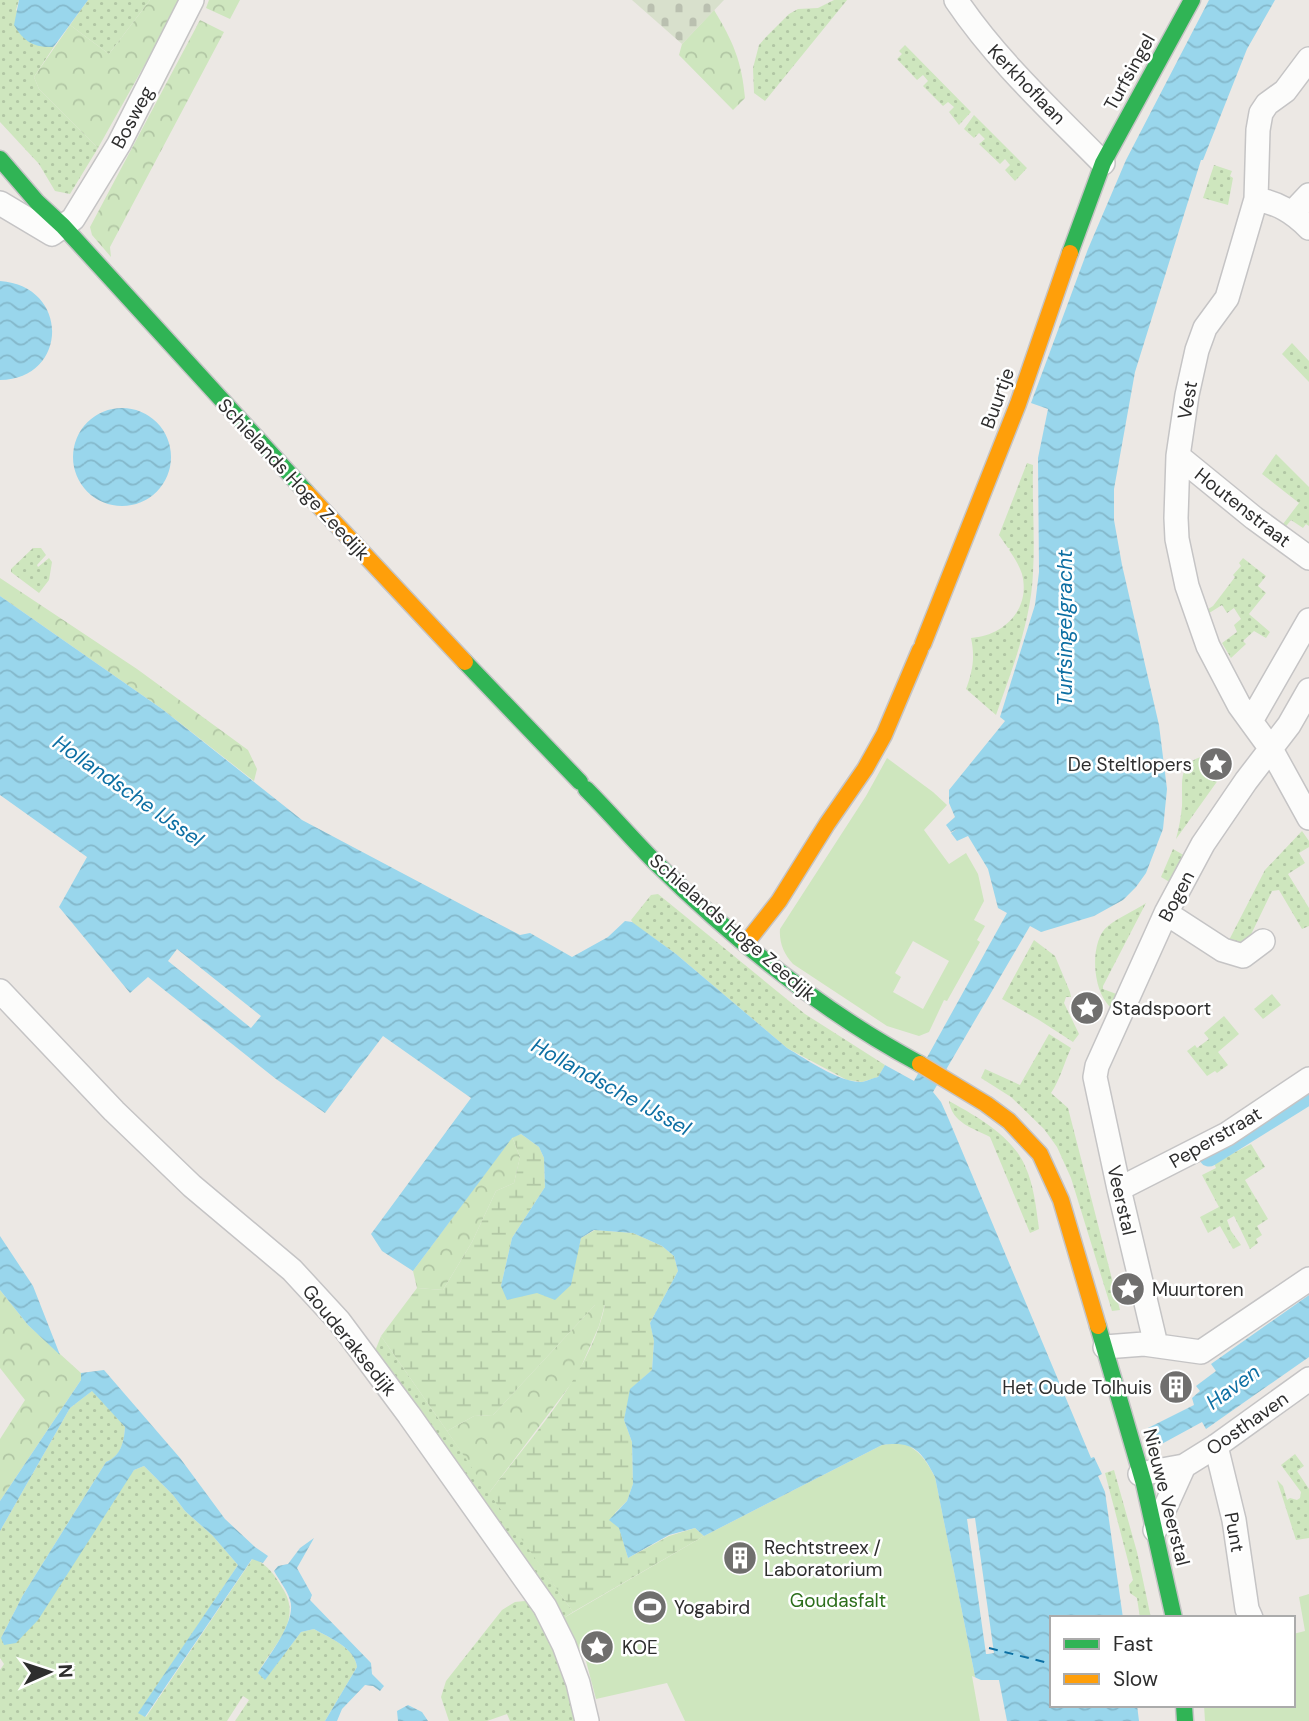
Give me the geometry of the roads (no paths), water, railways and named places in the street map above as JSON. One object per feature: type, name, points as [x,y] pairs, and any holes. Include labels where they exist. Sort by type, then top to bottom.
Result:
[{"type":"main road","name":"Turfsingel","points":[[1103,163],[1192,0]]},
{"type":"main road","name":"Schielands Hoge Zeedijk","points":[[0,159],[362,554],[667,873],[746,943],[838,1017],[969,1094],[1031,1142],[1054,1182],[1105,1347]]},
{"type":"main road","name":"Buurtje","points":[[746,943],[779,901],[865,769],[884,735],[1018,404],[1103,163]]},
{"type":"main road","name":"Nieuwe Veerstal","points":[[1105,1347],[1155,1530],[1174,1616]]},
{"type":"street","name":"Bosweg","points":[[63,226],[73,219],[120,144],[192,0]]},
{"type":"street","name":"Kerkhoflaan","points":[[956,0],[981,37],[1103,163]]},
{"type":"street","name":"Vest","points":[[1309,60],[1285,91],[1267,104],[1261,113],[1256,199],[1227,298],[1205,328],[1197,350],[1178,456],[1177,540],[1187,586],[1208,646],[1239,705],[1271,749],[1309,818]]},
{"type":"street","points":[[1256,199],[1269,202],[1301,220],[1309,195]]},
{"type":"street","points":[[0,203],[52,234],[63,226]]},
{"type":"street","name":"Houtenstraat","points":[[1178,456],[1254,518],[1309,558]]},
{"type":"street","points":[[1251,721],[1309,620]]},
{"type":"street","name":"Bogen","points":[[1101,1055],[1166,913],[1203,844],[1289,725],[1309,690]]},
{"type":"street","points":[[1166,913],[1223,950],[1243,956],[1263,941]]},
{"type":"street","name":"Gouderaksedijk","points":[[0,991],[114,1111],[192,1185],[292,1270],[339,1321],[410,1415],[544,1607],[564,1645],[578,1683],[587,1721]]},
{"type":"street","name":"Veerstal","points":[[1101,1055],[1095,1077],[1156,1345]]},
{"type":"street","name":"Peperstraat","points":[[1119,1189],[1227,1134],[1309,1079]]},
{"type":"street","points":[[1105,1347],[1156,1345],[1200,1352],[1309,1279]]},
{"type":"street","name":"Oosthaven","points":[[1140,1474],[1184,1466],[1309,1379]]},
{"type":"street","name":"Punt","points":[[1216,1446],[1234,1520],[1250,1616]]},
{"type":"street","name":"Oosthaven","points":[[1155,1530],[1184,1466]]},
{"type":"water","points":[[19,0],[88,0],[53,47],[35,45],[17,31],[14,25]]},
{"type":"water","points":[[1209,0],[1275,0],[1247,49],[1201,160],[1135,372],[1114,489],[1114,520],[1122,565],[1159,725],[1167,789],[1163,829],[1146,873],[1123,900],[1094,916],[1041,932],[1030,926],[933,1092],[949,1120],[1091,1458],[1094,1457],[1102,1474],[1098,1476],[1105,1492],[1123,1616],[1050,1616],[1050,1707],[1137,1707],[1139,1721],[984,1721],[935,1477],[915,1449],[893,1444],[882,1445],[704,1536],[695,1528],[669,1535],[628,1558],[619,1528],[609,1520],[627,1501],[633,1484],[632,1442],[624,1420],[630,1389],[652,1370],[654,1341],[650,1323],[678,1271],[674,1256],[662,1246],[633,1233],[594,1230],[581,1238],[571,1285],[555,1300],[537,1293],[507,1300],[501,1286],[512,1238],[545,1187],[544,1158],[539,1147],[521,1134],[512,1138],[413,1271],[382,1251],[371,1234],[471,1098],[383,1036],[325,1113],[276,1079],[148,977],[130,993],[59,907],[87,857],[0,795],[0,596],[162,709],[302,820],[520,935],[530,933],[572,957],[608,937],[625,921],[632,922],[676,954],[787,1048],[813,1064],[844,1079],[862,1082],[878,1077],[885,1065],[914,1081],[1007,913],[998,908],[988,869],[968,836],[957,841],[951,833],[957,829],[951,832],[946,825],[955,817],[949,803],[949,790],[1005,721],[1000,717],[1035,605],[1039,572],[1038,458],[1048,409],[1031,403],[1088,249],[1126,160]]},
{"type":"water","points":[[0,281],[23,287],[40,299],[49,315],[52,332],[49,350],[39,365],[22,376],[0,380]]},
{"type":"water","points":[[122,408],[141,411],[157,422],[168,438],[171,457],[168,476],[157,492],[141,503],[122,506],[103,503],[87,492],[76,476],[73,457],[76,438],[87,422],[103,411]]},
{"type":"water","points":[[0,1236],[33,1286],[60,1355],[28,1325],[0,1290]]},
{"type":"water","name":"Haven","points":[[1309,1295],[1309,1357],[1206,1429],[1202,1422],[1158,1446],[1148,1428],[1194,1405],[1192,1398],[1200,1391],[1196,1386],[1216,1371],[1211,1364]]},
{"type":"water","points":[[104,1370],[180,1458],[225,1519],[268,1556],[263,1563],[252,1559],[145,1717],[138,1713],[238,1565],[144,1466],[134,1470],[38,1620],[16,1643],[4,1645],[1,1638],[23,1595],[106,1462],[118,1452],[123,1443],[125,1427],[92,1391],[70,1408],[0,1531],[0,1501],[81,1380],[81,1373]]},
{"type":"water","points":[[314,1538],[297,1568],[312,1595],[310,1600],[371,1663],[372,1674],[384,1686],[380,1691],[365,1685],[342,1709],[337,1721],[325,1721],[357,1667],[352,1654],[334,1640],[314,1629],[301,1632],[265,1680],[258,1673],[281,1638],[290,1618],[289,1596],[274,1571],[278,1566],[288,1564],[300,1548]]},
{"type":"water","points":[[408,1705],[422,1712],[428,1721],[398,1721],[397,1711]]},
{"type":"waterway","points":[[1209,1156],[1309,1094]]},
{"type":"place","name":"De Steltlopers","points":[[1216,764]]},
{"type":"place","name":"Stadspoort","points":[[1087,1008]]},
{"type":"place","name":"Muurtoren","points":[[1128,1289]]},
{"type":"place","name":"Het Oude Tolhuis","points":[[1176,1387]]},
{"type":"place","name":"Rechtstreex / Laboratorium","points":[[740,1558]]},
{"type":"place","name":"Yogabird","points":[[650,1607]]},
{"type":"place","name":"KOE","points":[[597,1647]]},
{"type":"water label","name":"Turfsingelgracht","points":[[1065,628]]},
{"type":"water label","name":"Hollandsche IJssel","points":[[128,791]]},
{"type":"water label","name":"Hollandsche IJssel","points":[[611,1087]]},
{"type":"park label","name":"Goudasfalt","points":[[838,1600]]}]
